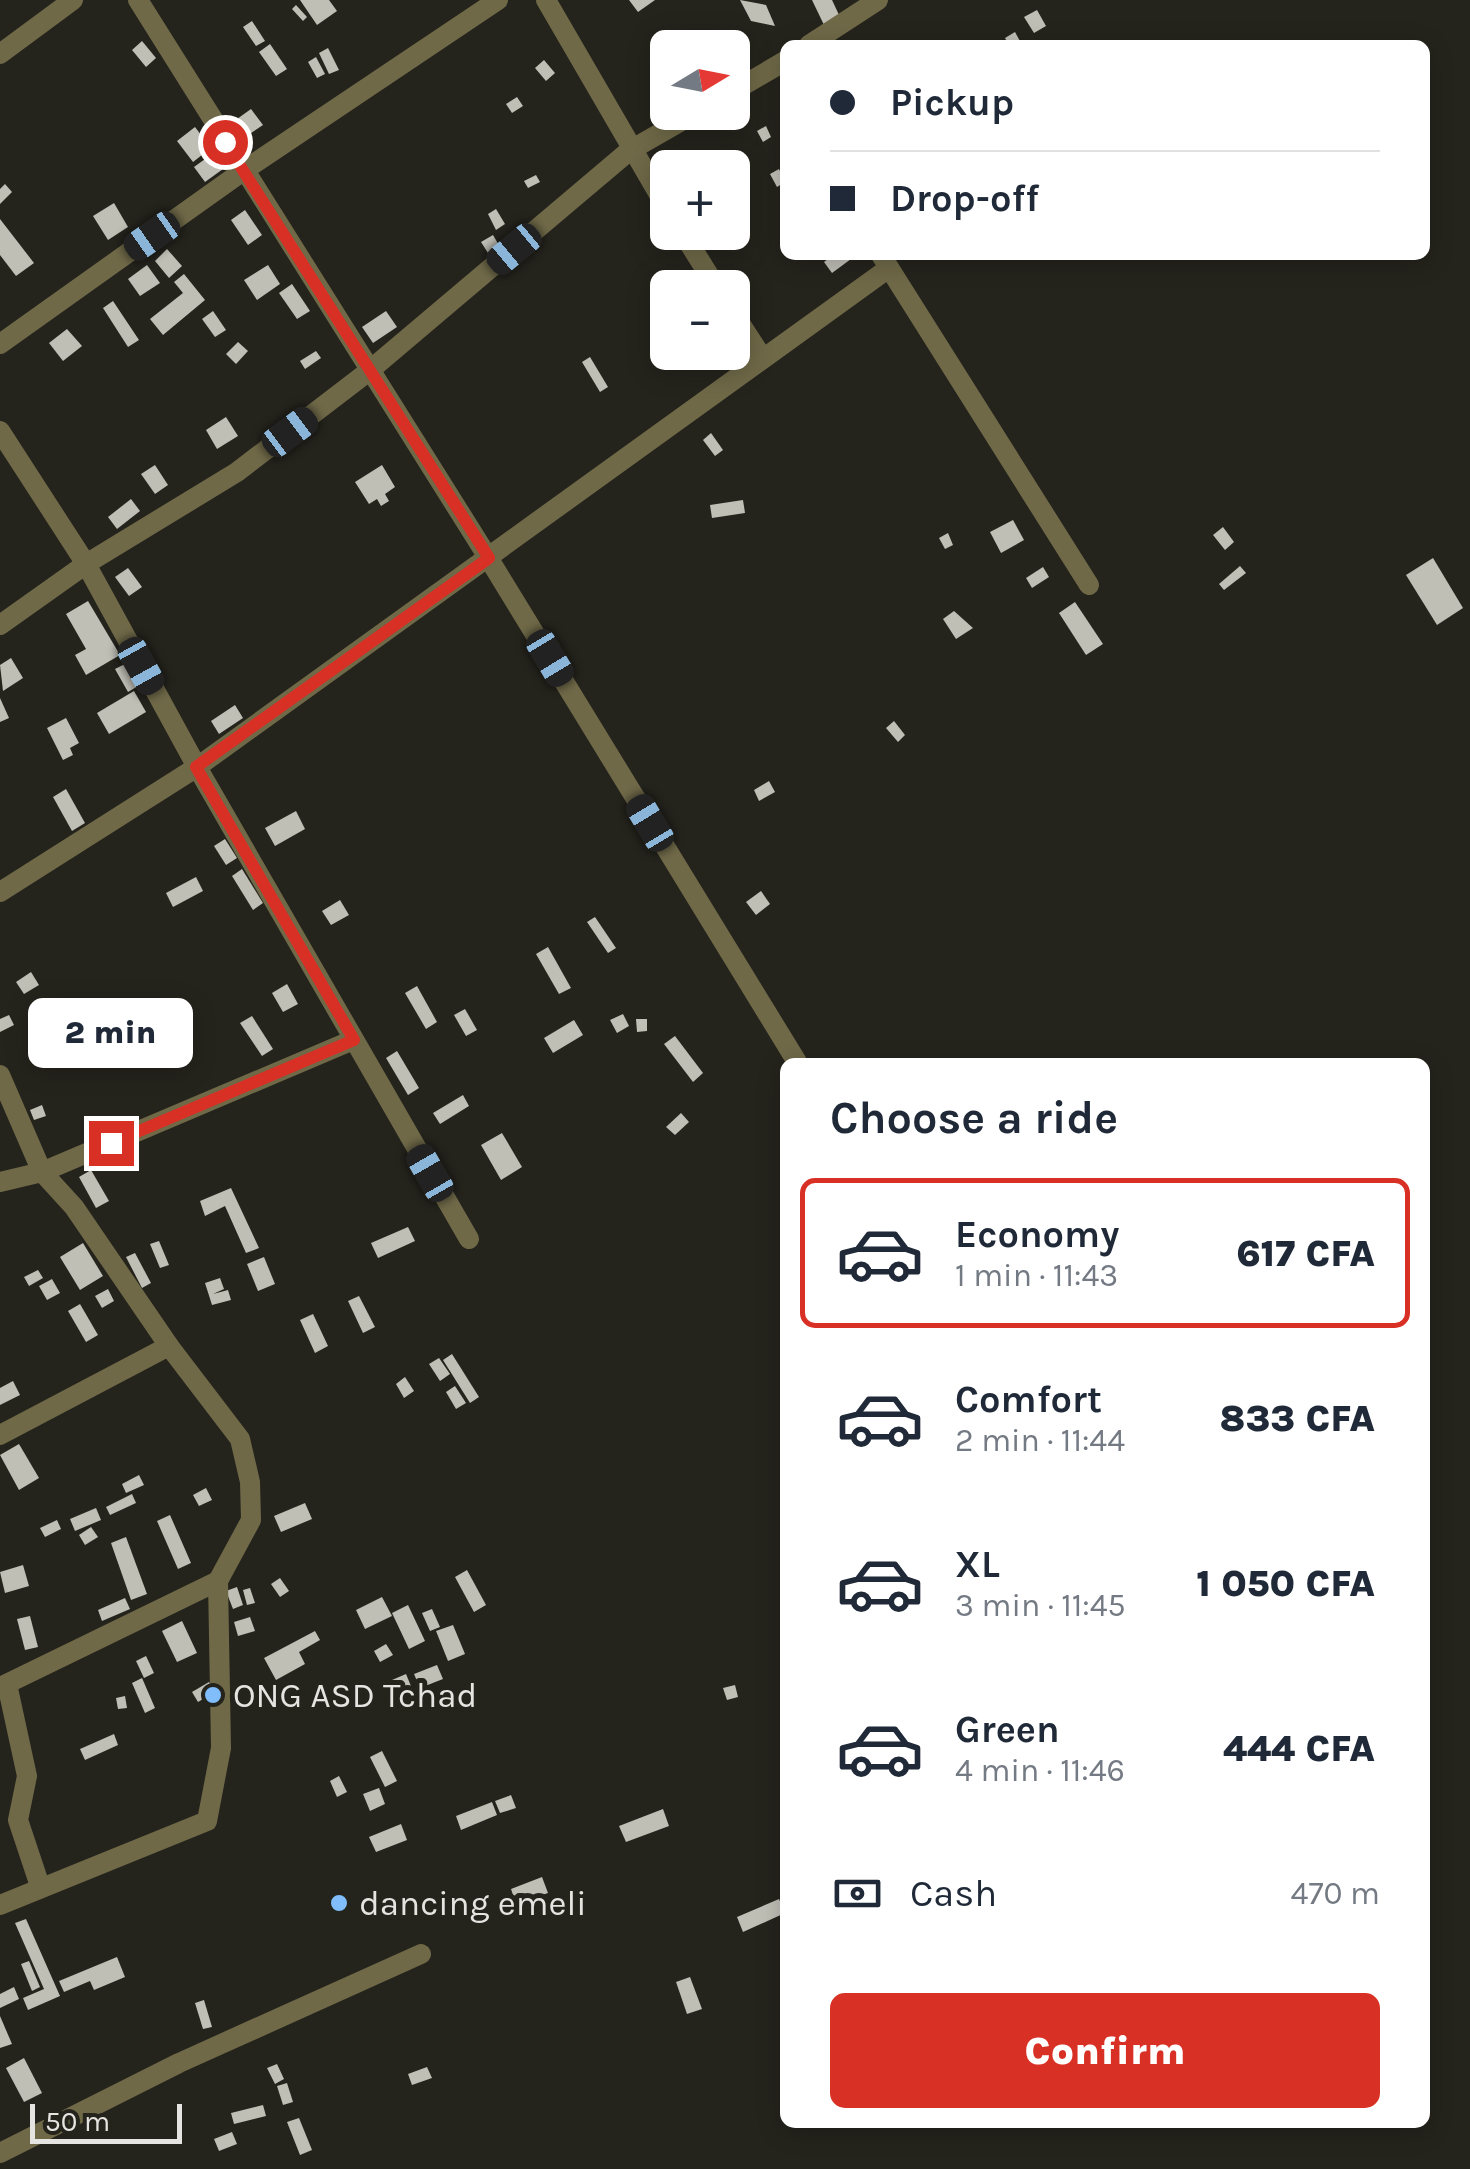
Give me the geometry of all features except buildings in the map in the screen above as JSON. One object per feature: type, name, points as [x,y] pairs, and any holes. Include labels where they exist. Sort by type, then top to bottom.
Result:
[{"type":"street","points":[[0,54],[73,0]]},
{"type":"street","points":[[138,0],[489,558],[795,1058]]},
{"type":"street","points":[[0,344],[243,171],[498,0]]},
{"type":"street","points":[[546,0],[650,182]]},
{"type":"street","points":[[818,40],[878,0]]},
{"type":"street","points":[[750,82],[779,65]]},
{"type":"street","points":[[0,624],[86,564],[237,472],[369,371],[630,151],[666,130]]},
{"type":"street","points":[[0,892],[196,767],[489,558],[885,261],[1088,585]]},
{"type":"street","points":[[750,339],[762,357]]},
{"type":"street","points":[[0,431],[86,564],[196,767],[469,1239]]},
{"type":"street","points":[[0,1182],[42,1172],[354,1040]]},
{"type":"street","points":[[0,1076],[42,1172],[74,1207],[168,1346],[240,1440],[250,1482],[251,1520],[218,1581],[221,1748],[207,1822],[0,1905]]},
{"type":"street","points":[[0,1435],[168,1346]]},
{"type":"street","points":[[40,1886],[18,1820],[27,1776],[4,1686],[218,1581]]},
{"type":"street","points":[[0,2153],[179,2063],[421,1954]]},
{"type":"place","name":"ONG ASD Tchad","points":[[213,1695]]},
{"type":"place","name":"dancing emeli","points":[[339,1903]]},
{"type":"route","points":[[111,1143],[354,1040],[196,767],[489,558],[225,142]]}]
